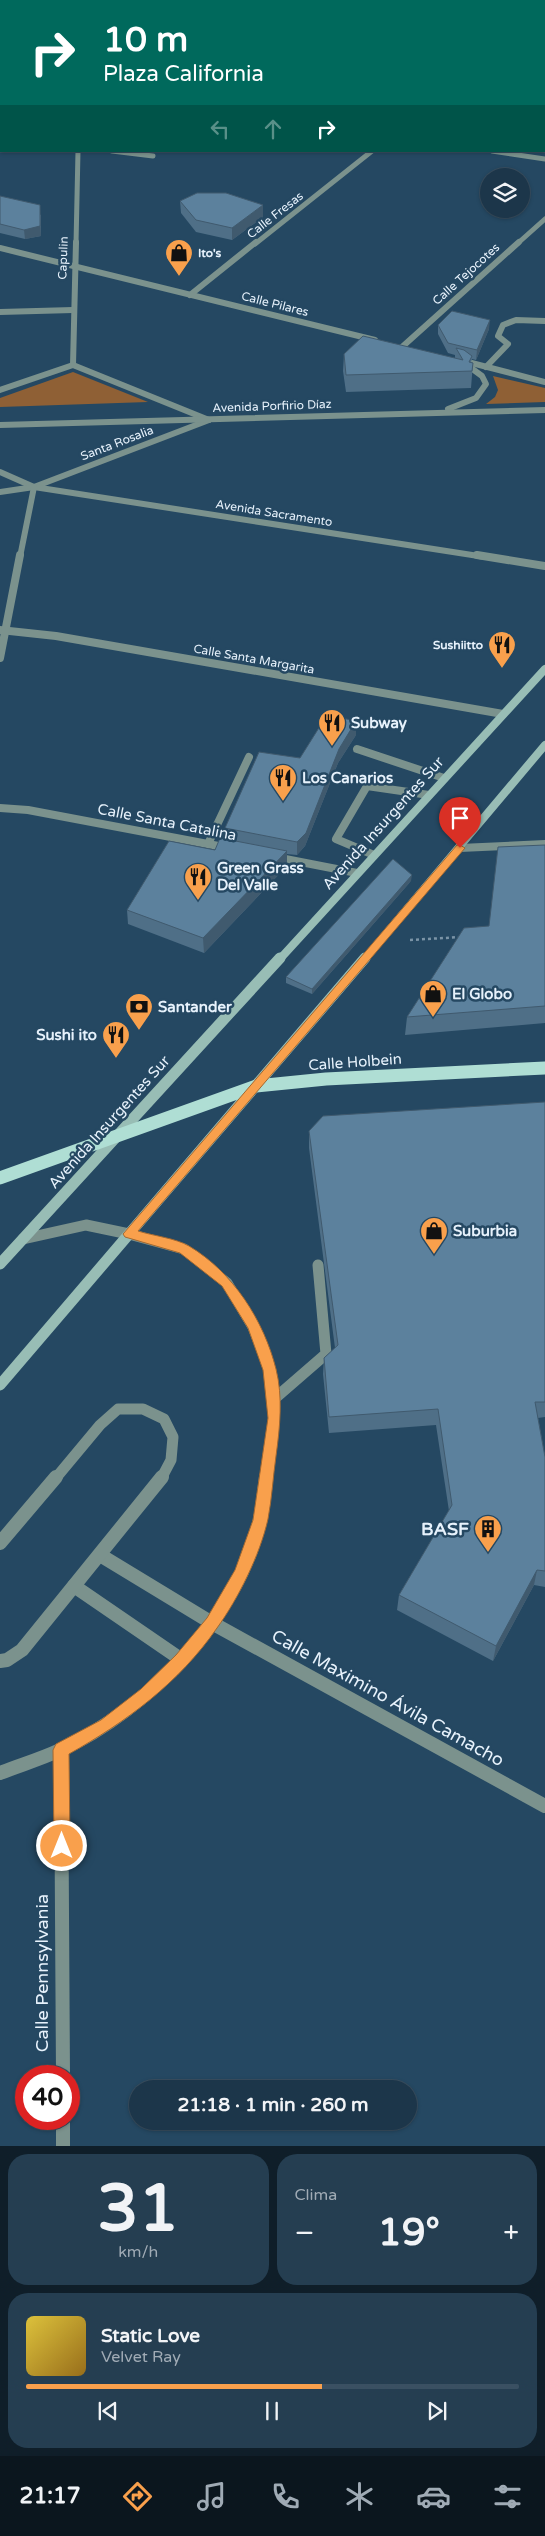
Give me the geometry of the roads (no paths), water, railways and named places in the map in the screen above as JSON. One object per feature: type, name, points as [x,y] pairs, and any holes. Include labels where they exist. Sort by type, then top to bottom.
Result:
[{"type":"main road","name":"Avenida Insurgentes Sur","points":[[0,1264],[115,1136],[545,669]]},
{"type":"main road","points":[[0,1386],[460,848],[545,745]]},
{"type":"main road","name":"Calle Holbein","points":[[0,1178],[256,1086],[326,1079],[545,1068]]},
{"type":"main road","points":[[0,1170],[14,1173]]},
{"type":"street","name":"Capulin","points":[[73,365],[78,152]]},
{"type":"street","points":[[119,152],[153,156]]},
{"type":"street","name":"Calle Fresas","points":[[190,295],[371,152]]},
{"type":"street","points":[[499,152],[545,159]]},
{"type":"street","name":"Calle Tejocotes","points":[[402,347],[545,219]]},
{"type":"street","name":"Calle Pilares","points":[[0,248],[383,342]]},
{"type":"street","points":[[0,312],[73,310]]},
{"type":"street","points":[[486,367],[508,344],[498,336],[500,328],[505,324],[522,320],[545,321]]},
{"type":"street","points":[[393,344],[412,349]]},
{"type":"street","points":[[448,358],[545,382]]},
{"type":"street","points":[[440,412],[474,400],[483,393],[486,384],[482,376],[458,360]]},
{"type":"street","points":[[0,390],[73,365],[208,420]]},
{"type":"street","name":"Avenida Porfirio Díaz","points":[[0,425],[545,410]]},
{"type":"street","name":"Santa Rosalia","points":[[34,486],[208,420]]},
{"type":"street","points":[[0,472],[34,486],[3,630],[0,658]]},
{"type":"street","name":"Avenida Sacramento","points":[[0,492],[34,486],[545,566]]},
{"type":"street","name":"Calle Santa Margarita","points":[[3,630],[56,636],[503,714]]},
{"type":"street","points":[[357,749],[444,778]]},
{"type":"street","points":[[208,844],[249,756]]},
{"type":"street","points":[[374,855],[336,839],[367,786],[429,795]]},
{"type":"street","name":"Calle Santa Catalina","points":[[0,808],[28,810],[235,850]]},
{"type":"street","points":[[460,848],[545,844]]},
{"type":"street","points":[[263,855],[357,873]]},
{"type":"street","points":[[0,1773],[61,1750],[106,1725],[147,1694],[182,1660],[212,1623],[241,1573],[260,1520],[274,1418],[270,1370],[254,1326],[227,1283],[184,1249],[86,1225],[23,1239]]},
{"type":"street","points":[[273,1400],[326,1354],[318,1265]]},
{"type":"street","points":[[0,1543],[100,1425],[118,1409],[143,1408],[164,1419],[173,1437],[171,1460],[158,1484],[22,1650],[7,1660],[0,1662]]},
{"type":"street","name":"Calle Maximino Ávila Camacho","points":[[100,1555],[212,1623],[545,1806]]},
{"type":"street","points":[[74,1586],[182,1660]]},
{"type":"street","name":"Calle Pennsylvania","points":[[61,1750],[63,2065]]},
{"type":"street","points":[[63,2130],[64,2146]]},
{"type":"place","name":"Ito's","points":[[179,277]]},
{"type":"place","name":"Sushiitto","points":[[502,669]]},
{"type":"place","name":"Subway","points":[[332,747]]},
{"type":"place","name":"Los Canarios","points":[[283,802]]},
{"type":"place","name":"Green Grass Del Valle","points":[[198,901]]},
{"type":"place","name":"El Globo","points":[[433,1018]]},
{"type":"place","name":"Santander","points":[[139,1031]]},
{"type":"place","name":"Sushi ito","points":[[116,1059]]},
{"type":"place","name":"Suburbia","points":[[434,1255]]},
{"type":"place","name":"BASF","points":[[488,1553]]}]
